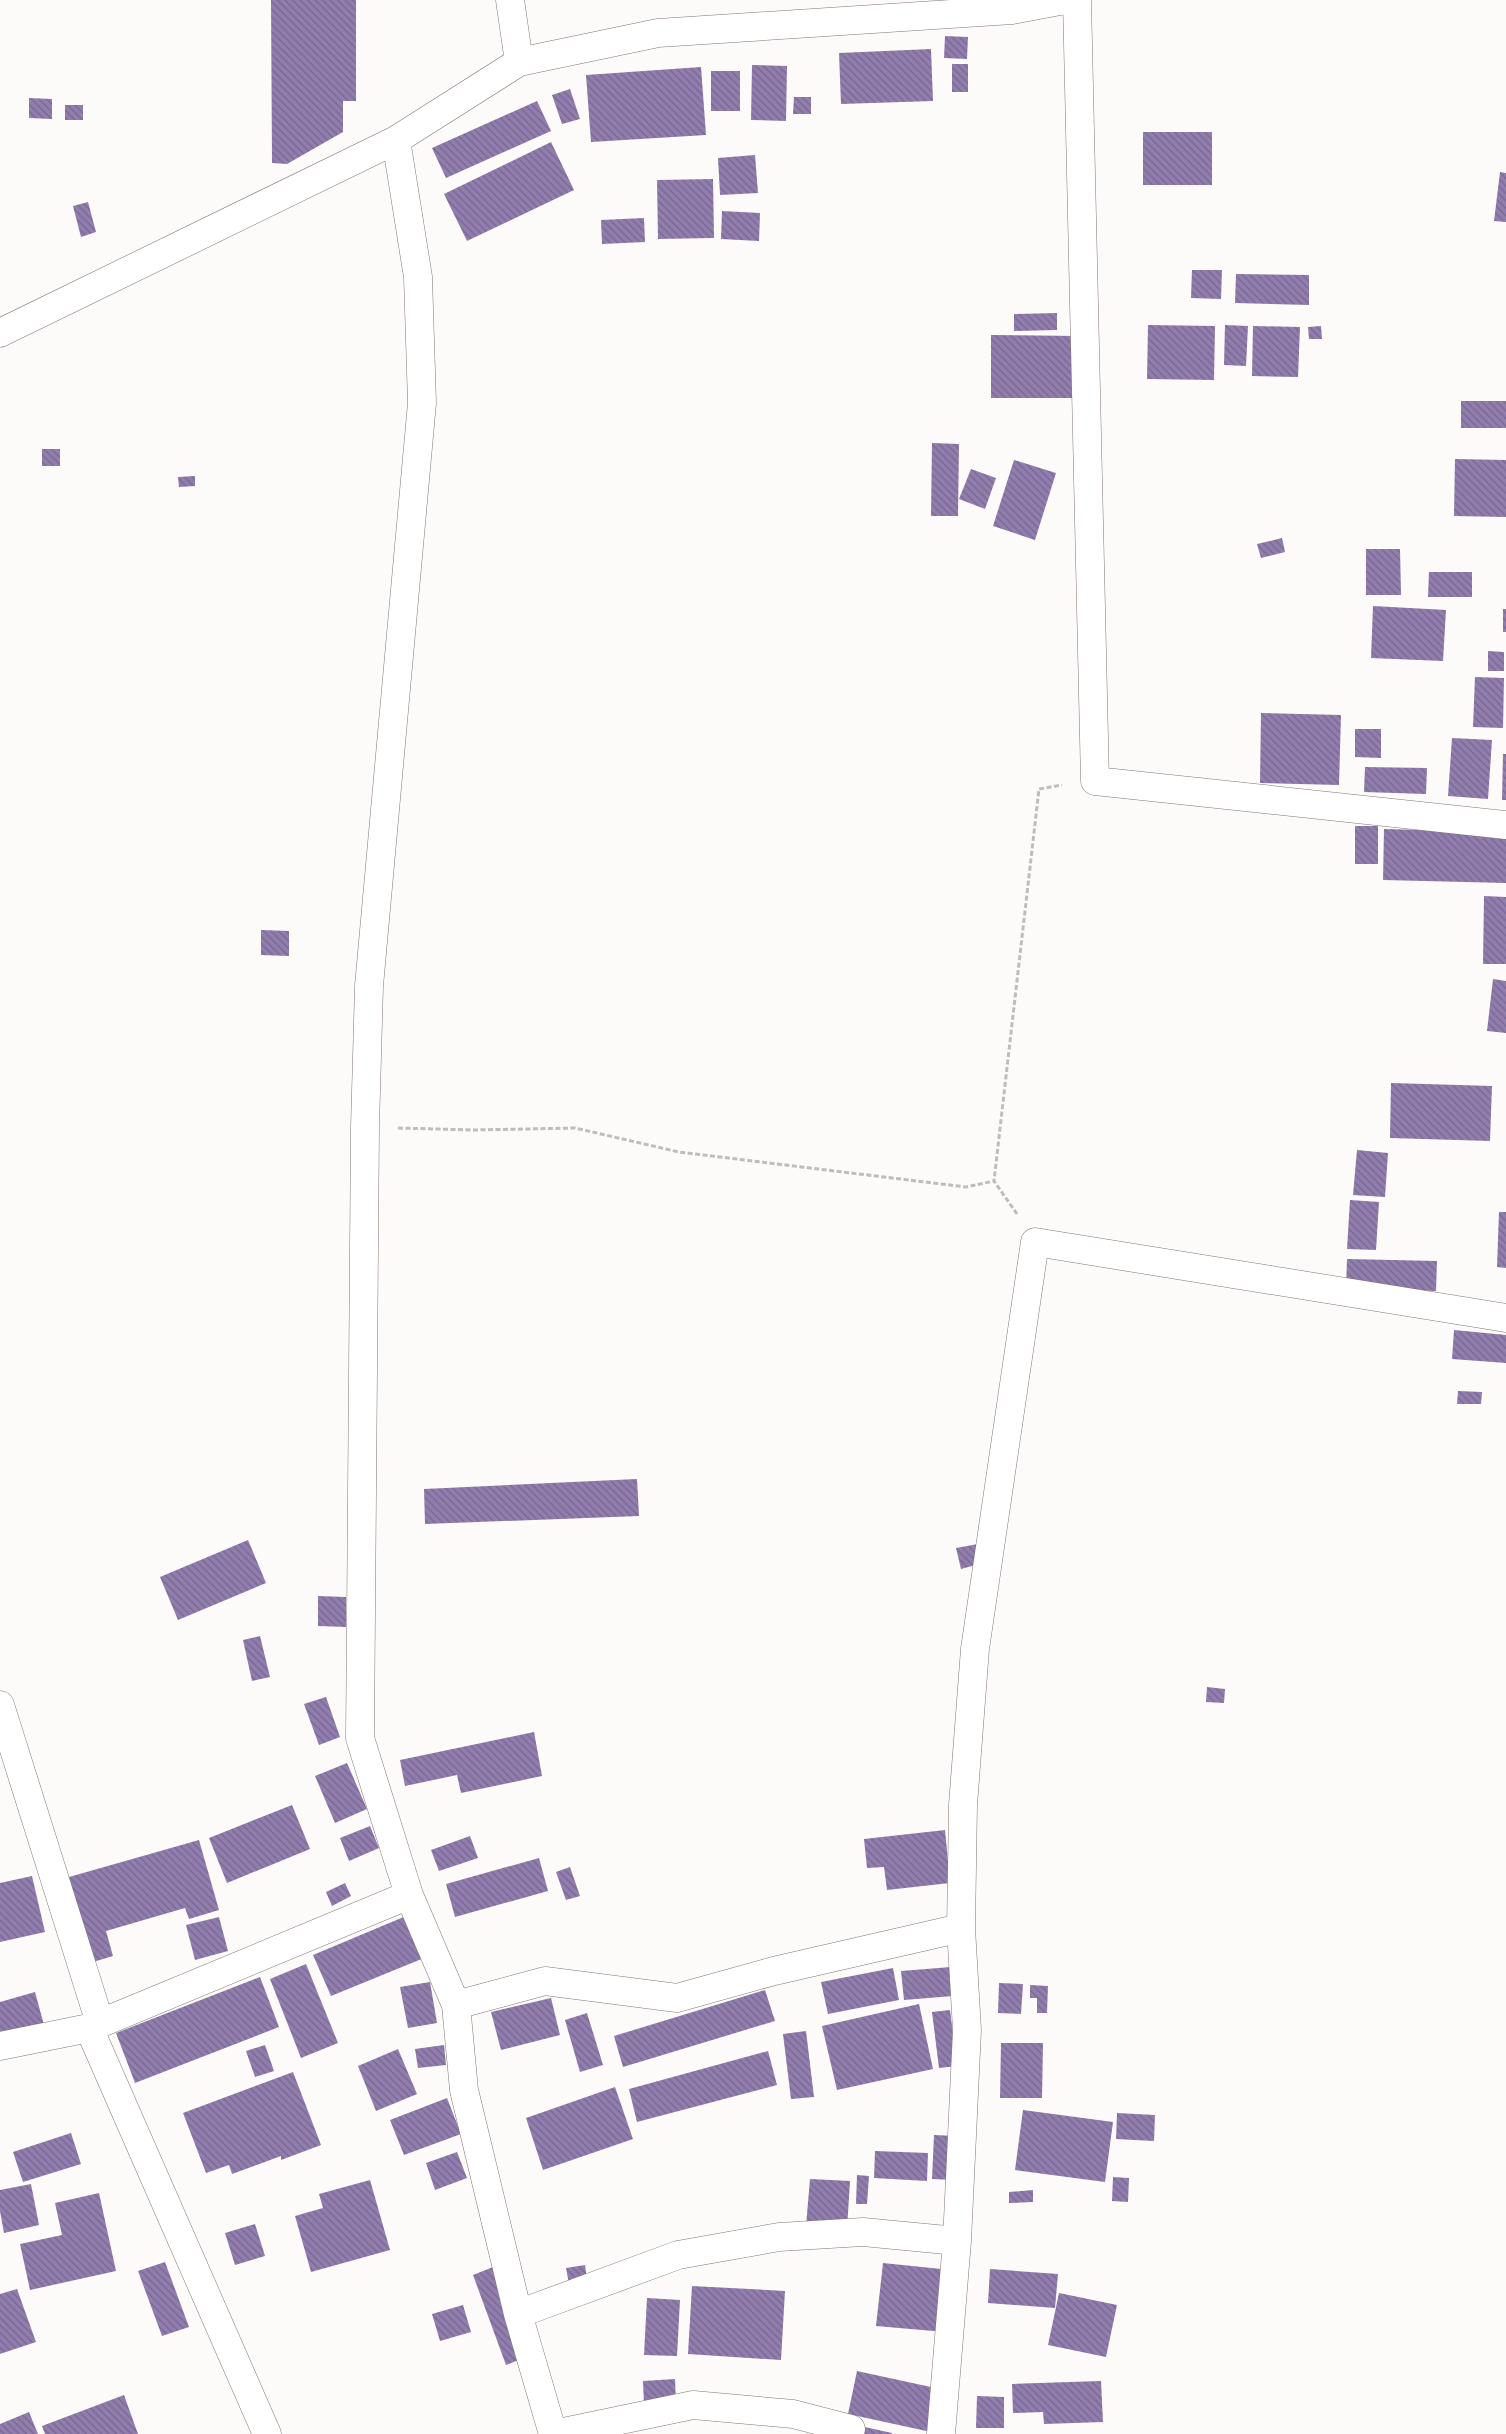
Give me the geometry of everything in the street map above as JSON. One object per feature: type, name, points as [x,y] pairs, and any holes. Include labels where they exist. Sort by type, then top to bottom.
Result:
[{"type":"street","points":[[510,0],[519,62]]},
{"type":"street","points":[[0,333],[396,140],[519,62],[658,33],[1012,10],[1064,0]]},
{"type":"street","points":[[1077,0],[1095,781],[1506,825]]},
{"type":"street","points":[[396,140],[418,277],[422,403],[369,986],[364,1127],[360,1738],[409,1895],[456,2005],[464,2090],[518,2314],[554,2434],[692,2405],[793,2414],[851,2429],[848,2434]]},
{"type":"street","points":[[941,2434],[957,2241],[967,2030],[961,1928],[963,1805],[975,1649],[1036,1242],[1506,1318]]},
{"type":"street","points":[[0,1705],[95,2025],[267,2434]]},
{"type":"street","points":[[0,2046],[95,2025],[409,1895]]},
{"type":"street","points":[[456,2005],[545,1981],[677,1998],[774,1971],[961,1928]]},
{"type":"street","points":[[518,2314],[678,2255],[779,2237],[863,2232],[957,2241]]},
{"type":"path","points":[[1036,1242],[994,1181],[1039,789],[1095,781]]},
{"type":"path","points":[[364,1127],[474,1130],[575,1128],[689,1153],[966,1188],[994,1181]]},
{"type":"building","points":[[271,0],[356,0],[356,101],[343,101],[343,132],[287,164],[272,163]]},
{"type":"building","points":[[945,36],[968,37],[967,59],[944,58]]},
{"type":"building","points":[[931,49],[933,101],[841,104],[839,53]]},
{"type":"building","points":[[952,64],[968,64],[968,92],[952,92]]},
{"type":"building","points":[[752,65],[787,66],[786,121],[751,120]]},
{"type":"building","points":[[701,67],[706,135],[591,142],[586,75]]},
{"type":"building","points":[[711,71],[740,71],[740,111],[711,111]]},
{"type":"building","points":[[570,89],[580,119],[562,124],[552,95]]},
{"type":"building","points":[[794,97],[811,97],[811,114],[793,114]]},
{"type":"building","points":[[29,98],[52,99],[52,119],[29,118]]},
{"type":"building","points":[[537,101],[551,131],[446,178],[432,148]]},
{"type":"building","points":[[65,105],[83,105],[83,120],[65,120]]},
{"type":"building","points":[[1143,132],[1212,132],[1212,185],[1143,185]]},
{"type":"building","points":[[551,142],[574,190],[467,241],[444,194]]},
{"type":"building","points":[[755,155],[758,193],[720,195],[718,158]]},
{"type":"building","points":[[1500,172],[1506,173],[1506,222],[1494,221]]},
{"type":"building","points":[[713,179],[714,238],[658,239],[657,180]]},
{"type":"building","points":[[88,202],[96,232],[81,237],[73,206]]},
{"type":"building","points":[[722,211],[760,213],[759,241],[721,239]]},
{"type":"building","points":[[644,218],[645,242],[602,244],[601,220]]},
{"type":"building","points":[[1192,270],[1222,270],[1221,299],[1191,298]]},
{"type":"building","points":[[1236,274],[1309,275],[1309,305],[1235,303]]},
{"type":"building","points":[[1057,313],[1057,330],[1014,331],[1014,314]]},
{"type":"building","points":[[1148,325],[1215,326],[1214,380],[1147,379]]},
{"type":"building","points":[[1225,325],[1248,326],[1246,366],[1224,365]]},
{"type":"building","points":[[1253,326],[1300,327],[1298,377],[1252,376]]},
{"type":"building","points":[[1321,326],[1322,339],[1309,339],[1308,327]]},
{"type":"building","points":[[991,335],[1079,336],[1078,398],[991,398]]},
{"type":"building","points":[[1461,401],[1506,401],[1506,428],[1461,428]]},
{"type":"building","points":[[932,443],[959,444],[958,516],[931,516]]},
{"type":"building","points":[[42,449],[60,449],[60,466],[42,466]]},
{"type":"building","points":[[1455,459],[1506,460],[1506,517],[1454,516]]},
{"type":"building","points":[[1014,460],[1056,473],[1035,540],[993,526]]},
{"type":"building","points":[[971,469],[996,478],[985,509],[959,499]]},
{"type":"building","points":[[195,476],[195,486],[179,487],[178,477]]},
{"type":"building","points":[[1282,538],[1285,552],[1261,558],[1257,544]]},
{"type":"building","points":[[1366,549],[1400,549],[1401,595],[1366,595]]},
{"type":"building","points":[[1429,572],[1472,572],[1472,597],[1428,597]]},
{"type":"building","points":[[1373,606],[1446,610],[1443,661],[1371,658]]},
{"type":"building","points":[[1503,609],[1506,609],[1506,632],[1503,632]]},
{"type":"building","points":[[1488,651],[1504,652],[1504,671],[1488,671]]},
{"type":"building","points":[[1475,677],[1504,678],[1503,728],[1473,727]]},
{"type":"building","points":[[1261,713],[1341,715],[1339,785],[1260,783]]},
{"type":"building","points":[[1355,729],[1381,729],[1381,758],[1355,757]]},
{"type":"building","points":[[1452,738],[1492,740],[1488,799],[1448,796]]},
{"type":"building","points":[[1503,754],[1506,754],[1506,800],[1502,800]]},
{"type":"building","points":[[1365,767],[1427,768],[1426,794],[1364,792]]},
{"type":"building","points":[[1355,826],[1378,826],[1378,864],[1355,864]]},
{"type":"building","points":[[1384,829],[1506,832],[1506,883],[1383,880]]},
{"type":"building","points":[[1484,896],[1506,897],[1506,964],[1483,964]]},
{"type":"building","points":[[261,930],[289,931],[289,956],[261,955]]},
{"type":"building","points":[[1493,979],[1506,981],[1506,1033],[1487,1031]]},
{"type":"building","points":[[1391,1083],[1492,1086],[1490,1141],[1390,1138]]},
{"type":"building","points":[[1357,1150],[1388,1153],[1385,1197],[1353,1195]]},
{"type":"building","points":[[1350,1200],[1379,1202],[1376,1250],[1347,1249]]},
{"type":"building","points":[[1499,1212],[1506,1212],[1506,1268],[1497,1267]]},
{"type":"building","points":[[1347,1259],[1437,1261],[1436,1291],[1346,1289]]},
{"type":"building","points":[[1454,1330],[1506,1335],[1506,1363],[1452,1359]]},
{"type":"building","points":[[1458,1391],[1482,1392],[1481,1404],[1457,1404]]},
{"type":"building","points":[[637,1479],[639,1516],[425,1524],[424,1489]]},
{"type":"building","points":[[248,1540],[266,1583],[178,1620],[160,1577]]},
{"type":"building","points":[[978,1544],[983,1563],[961,1569],[956,1548]]},
{"type":"building","points":[[318,1596],[346,1597],[346,1627],[318,1626]]},
{"type":"building","points":[[260,1636],[270,1677],[252,1681],[243,1640]]},
{"type":"building","points":[[1207,1687],[1225,1689],[1224,1703],[1206,1702]]},
{"type":"building","points":[[326,1697],[340,1737],[319,1745],[304,1704]]},
{"type":"building","points":[[534,1732],[542,1776],[461,1793],[457,1775],[405,1786],[400,1760]]},
{"type":"building","points":[[347,1763],[367,1809],[335,1823],[315,1776]]},
{"type":"building","points":[[292,1805],[310,1849],[227,1883],[209,1838]]},
{"type":"building","points":[[370,1826],[379,1848],[349,1861],[340,1838]]},
{"type":"building","points":[[945,1830],[950,1883],[887,1890],[884,1867],[867,1868],[864,1839]]},
{"type":"building","points":[[470,1836],[478,1858],[439,1871],[431,1850]]},
{"type":"building","points":[[199,1840],[219,1910],[189,1919],[185,1908],[106,1931],[113,1956],[93,1962],[69,1877]]},
{"type":"building","points":[[539,1858],[548,1891],[455,1917],[446,1884]]},
{"type":"building","points":[[570,1867],[580,1896],[566,1900],[556,1872]]},
{"type":"building","points":[[32,1876],[45,1932],[0,1942],[0,1883]]},
{"type":"building","points":[[345,1883],[351,1896],[332,1906],[326,1892]]},
{"type":"building","points":[[406,1916],[424,1958],[331,1996],[313,1955]]},
{"type":"building","points":[[219,1917],[228,1951],[195,1960],[186,1925]]},
{"type":"building","points":[[306,1964],[338,2043],[301,2058],[270,1979]]},
{"type":"building","points":[[951,1967],[953,1996],[904,2000],[901,1971]]},
{"type":"building","points":[[893,1968],[899,2000],[828,2014],[821,1982]]},
{"type":"building","points":[[260,1977],[279,2027],[135,2083],[116,2033]]},
{"type":"building","points":[[430,1982],[437,2023],[408,2028],[400,1987]]},
{"type":"building","points":[[999,1983],[1023,1984],[1021,2014],[998,2013]]},
{"type":"building","points":[[1030,1985],[1048,1986],[1047,2013],[1037,2013],[1037,1998],[1030,1998]]},
{"type":"building","points":[[765,1990],[775,2021],[623,2067],[614,2036]]},
{"type":"building","points":[[35,1992],[44,2025],[0,2037],[0,2002]]},
{"type":"building","points":[[551,1998],[560,2035],[501,2050],[491,2012]]},
{"type":"building","points":[[919,2004],[933,2069],[837,2090],[822,2026]]},
{"type":"building","points":[[950,2010],[957,2066],[939,2068],[932,2012]]},
{"type":"building","points":[[587,2013],[603,2065],[580,2072],[565,2020]]},
{"type":"building","points":[[806,2031],[814,2097],[791,2099],[783,2034]]},
{"type":"building","points":[[1001,2043],[1043,2043],[1042,2098],[1000,2098]]},
{"type":"building","points":[[265,2045],[274,2071],[255,2077],[246,2051]]},
{"type":"building","points":[[444,2045],[446,2065],[418,2068],[415,2049]]},
{"type":"building","points":[[398,2049],[417,2094],[376,2111],[358,2066]]},
{"type":"building","points":[[768,2051],[777,2085],[637,2122],[629,2089]]},
{"type":"building","points":[[293,2072],[321,2145],[281,2160],[281,2156],[232,2174],[229,2165],[206,2173],[183,2113]]},
{"type":"building","points":[[615,2087],[633,2139],[543,2170],[526,2118]]},
{"type":"building","points":[[447,2098],[461,2134],[404,2155],[390,2120]]},
{"type":"building","points":[[1023,2110],[1113,2122],[1105,2182],[1015,2170]]},
{"type":"building","points":[[1117,2113],[1155,2115],[1154,2141],[1116,2139]]},
{"type":"building","points":[[71,2133],[81,2164],[23,2182],[13,2152]]},
{"type":"building","points":[[934,2135],[956,2136],[954,2180],[932,2179]]},
{"type":"building","points":[[875,2151],[928,2153],[927,2181],[874,2178]]},
{"type":"building","points":[[457,2152],[467,2178],[435,2190],[426,2163]]},
{"type":"building","points":[[857,2175],[869,2176],[867,2204],[856,2204]]},
{"type":"building","points":[[1113,2177],[1129,2178],[1128,2202],[1112,2201]]},
{"type":"building","points":[[810,2179],[850,2181],[847,2229],[806,2226]]},
{"type":"building","points":[[370,2180],[390,2250],[311,2272],[295,2216],[323,2208],[319,2194]]},
{"type":"building","points":[[31,2184],[39,2225],[4,2233],[0,2211],[0,2190]]},
{"type":"building","points":[[1033,2190],[1033,2202],[1009,2203],[1009,2192]]},
{"type":"building","points":[[99,2193],[116,2271],[30,2290],[20,2244],[62,2235],[55,2203]]},
{"type":"building","points":[[255,2224],[265,2256],[235,2265],[225,2233]]},
{"type":"building","points":[[165,2262],[189,2327],[162,2336],[138,2271]]},
{"type":"building","points":[[883,2263],[951,2270],[945,2332],[876,2326]]},
{"type":"building","points":[[585,2265],[588,2286],[570,2289],[566,2268]]},
{"type":"building","points":[[493,2267],[526,2357],[506,2365],[473,2275]]},
{"type":"building","points":[[990,2269],[1058,2274],[1055,2308],[988,2303]]},
{"type":"building","points":[[692,2286],[785,2291],[781,2360],[688,2354]]},
{"type":"building","points":[[17,2289],[36,2342],[0,2354],[0,2294]]},
{"type":"building","points":[[1059,2293],[1117,2305],[1106,2357],[1048,2345]]},
{"type":"building","points":[[647,2298],[680,2300],[677,2356],[644,2355]]},
{"type":"building","points":[[463,2305],[471,2332],[440,2341],[432,2314]]},
{"type":"building","points":[[857,2371],[940,2389],[931,2432],[848,2414]]},
{"type":"building","points":[[675,2379],[676,2404],[644,2405],[643,2381]]},
{"type":"building","points":[[1101,2381],[1103,2422],[1044,2424],[1043,2412],[1013,2413],[1012,2384]]},
{"type":"building","points":[[124,2395],[138,2434],[45,2434],[42,2426]]},
{"type":"building","points":[[977,2396],[1004,2397],[1004,2428],[976,2428]]},
{"type":"building","points":[[29,2412],[38,2434],[0,2434],[0,2424]]},
{"type":"building","points":[[860,2426],[892,2433],[892,2434],[858,2434]]}]
